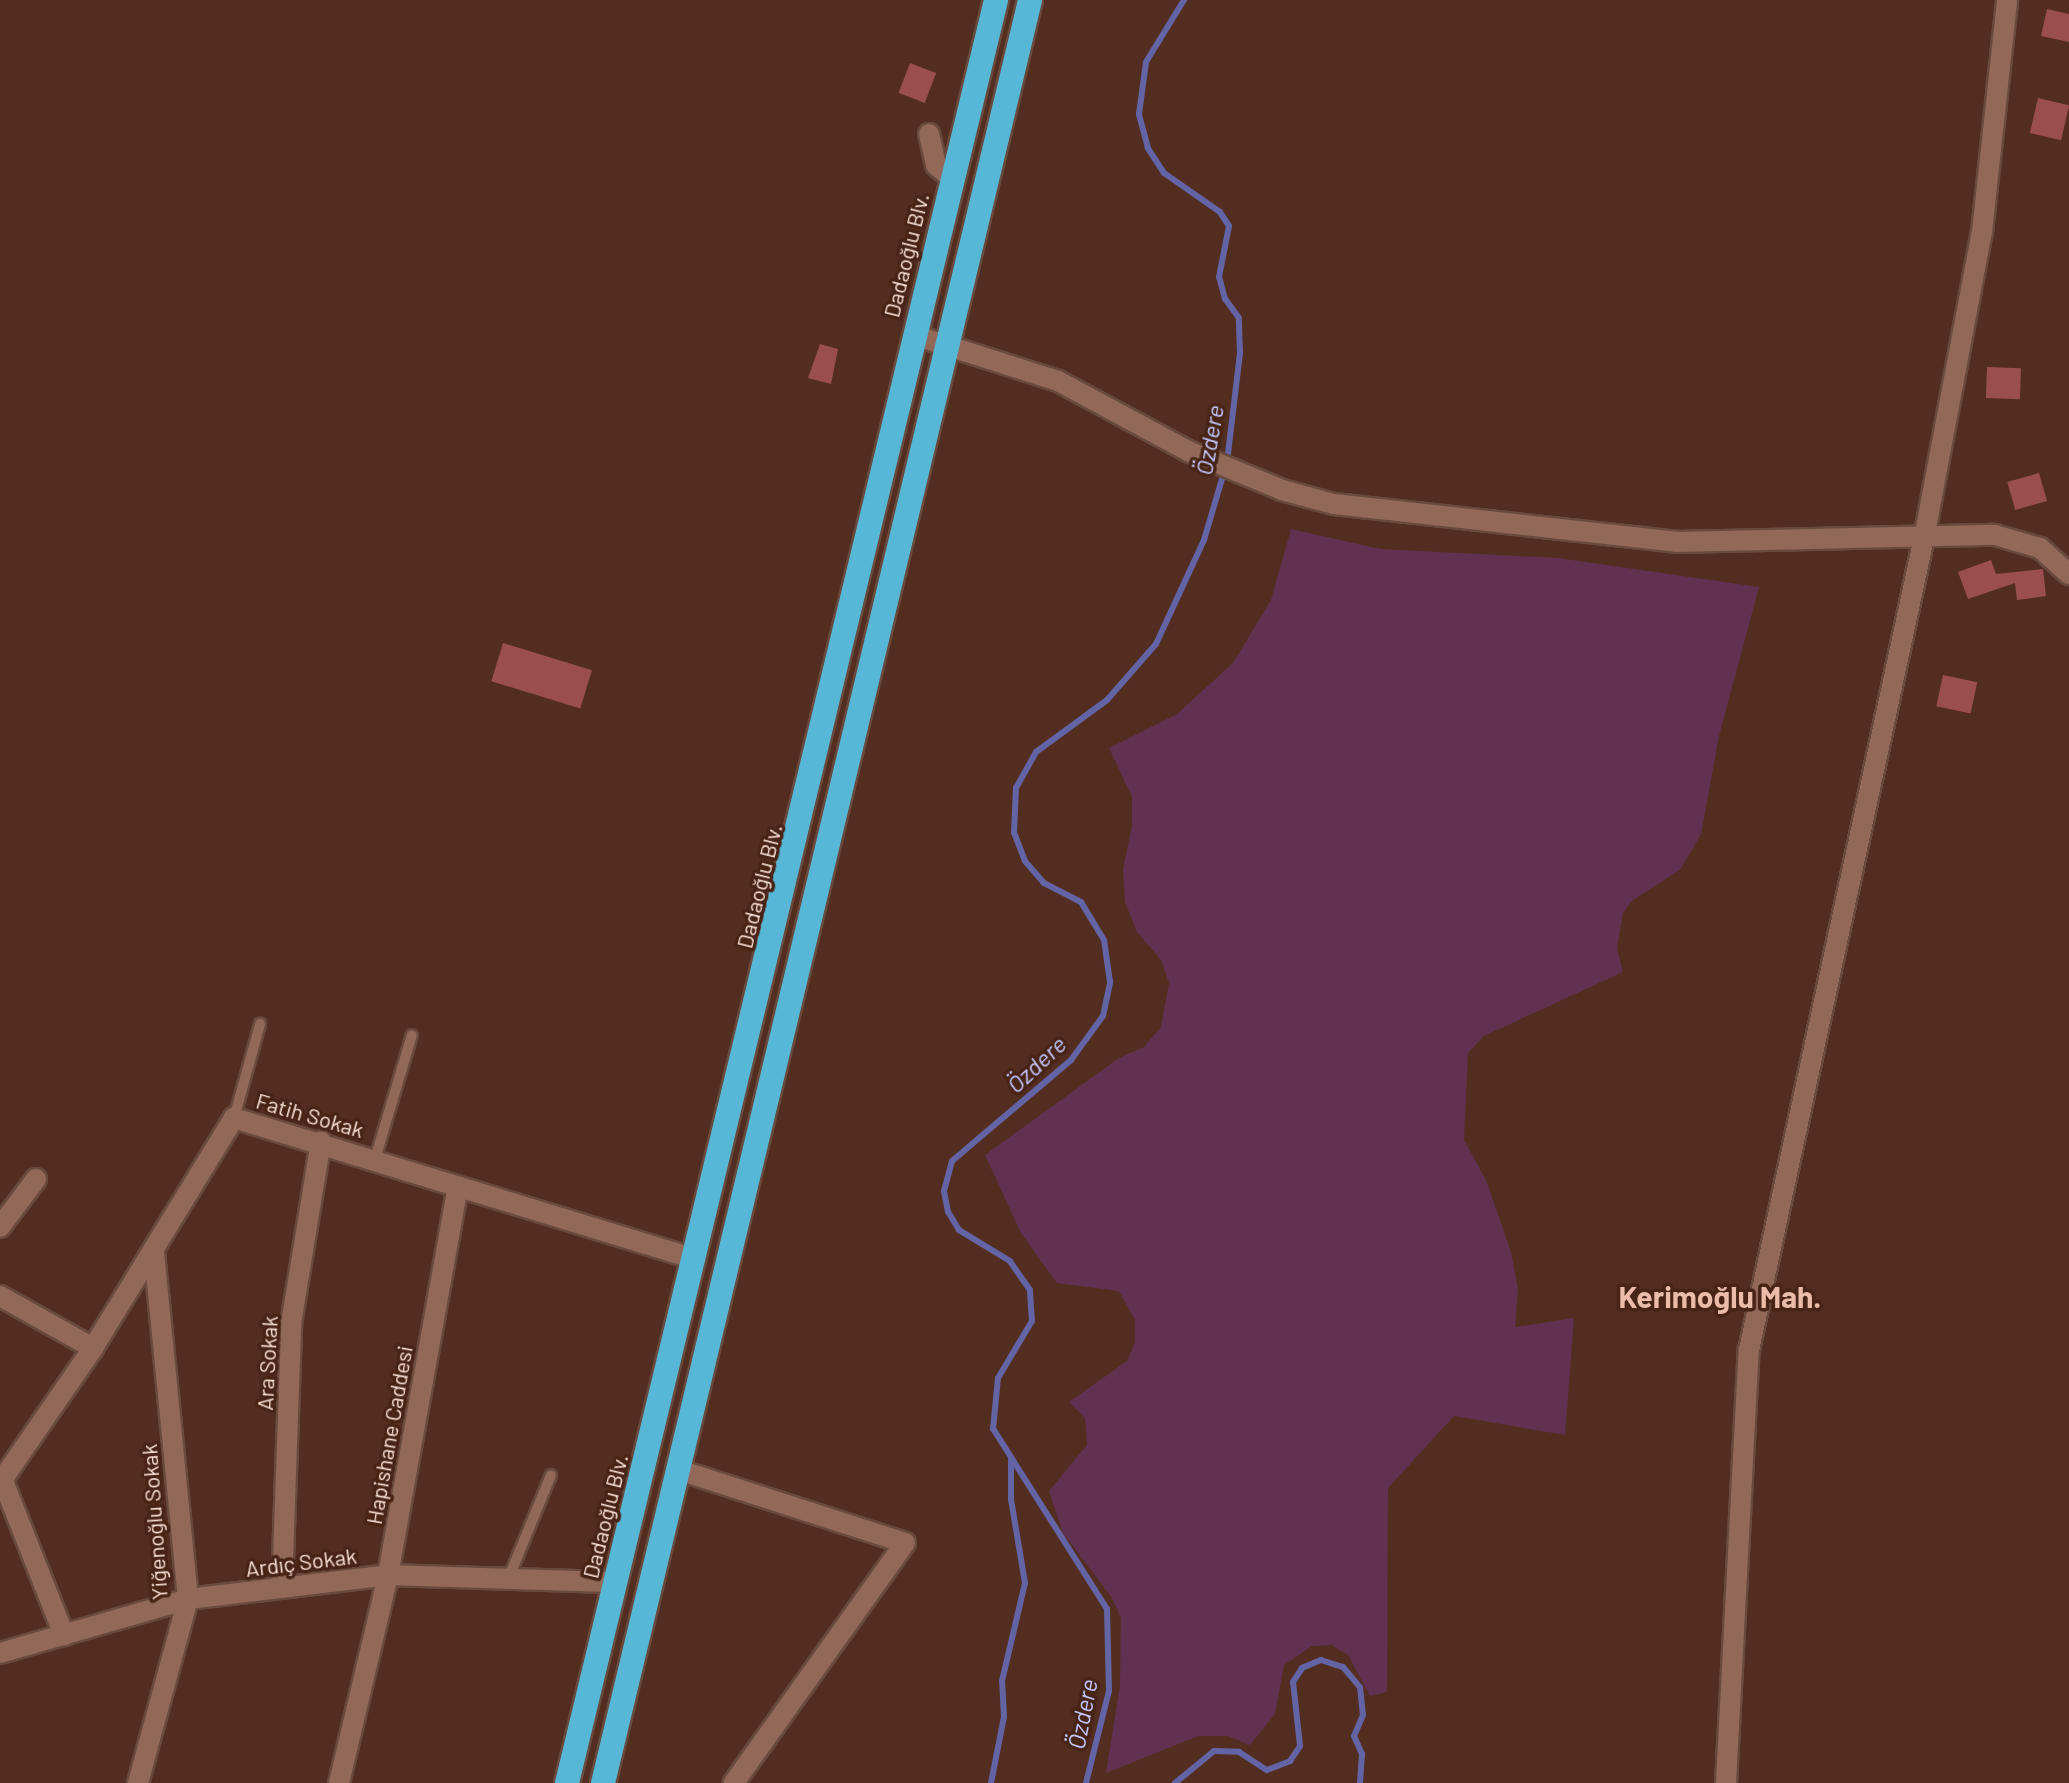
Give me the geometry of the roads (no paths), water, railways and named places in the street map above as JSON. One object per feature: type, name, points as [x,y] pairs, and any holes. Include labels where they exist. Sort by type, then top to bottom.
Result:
[{"type":"highway","name":"Dadaoğlu Blv.","points":[[567,1783],[996,0]]},
{"type":"highway","points":[[603,1783],[1030,0]]},
{"type":"street","points":[[1726,1783],[1749,1350],[1924,538],[1982,232],[2007,0]]},
{"type":"street","points":[[929,134],[936,165],[952,179]]},
{"type":"street","points":[[914,335],[947,343],[1058,381],[1188,451],[1334,504],[1676,542],[1995,535],[2024,540],[2065,563]]},
{"type":"street","name":"Fatih Sokak","points":[[1,1482],[154,1253],[234,1118],[321,1141],[458,1187],[695,1259]]},
{"type":"street","name":"Ara Sokak","points":[[282,1588],[291,1324],[321,1141]]},
{"type":"street","points":[[0,1227],[36,1179]]},
{"type":"street","name":"Hapishane Caddesi","points":[[339,1783],[388,1575],[458,1187]]},
{"type":"street","name":"Yiğenoğlu Sokak","points":[[138,1783],[188,1599],[154,1253]]},
{"type":"street","points":[[0,1296],[93,1348]]},
{"type":"street","points":[[679,1470],[905,1543],[734,1783]]},
{"type":"street","points":[[1,1482],[64,1635]]},
{"type":"street","name":"Ardıç Sokak","points":[[0,1653],[188,1599],[388,1575],[616,1582]]},
{"type":"lane","points":[[234,1118],[260,1024]]},
{"type":"lane","points":[[375,1159],[412,1035]]},
{"type":"lane","points":[[509,1577],[551,1475]]},
{"type":"waterway","name":"Özdere","points":[[1086,1783],[1109,1691],[1107,1609],[993,1429],[998,1378],[1032,1321],[1030,1290],[1010,1261],[959,1230],[948,1212],[944,1191],[952,1161],[1071,1060],[1103,1016],[1110,982],[1104,940],[1081,902],[1044,883],[1025,861],[1014,833],[1016,788],[1036,752],[1107,700],[1156,644],[1204,540],[1227,462],[1240,353],[1239,318],[1225,299],[1219,277],[1229,226],[1220,212],[1164,173],[1148,148],[1139,114],[1146,62],[1184,0]]},
{"type":"waterway","points":[[991,1783],[1004,1717],[1002,1681],[1025,1583],[1011,1499],[1011,1458]]},
{"type":"waterway","name":"Özdere","points":[[1175,1783],[1214,1751],[1239,1752],[1267,1770],[1290,1761],[1300,1746],[1293,1682],[1302,1668],[1321,1660],[1343,1667],[1360,1687],[1363,1715],[1354,1736],[1362,1754],[1360,1783]]},
{"type":"district","name":"Kerimoğlu Mah.","points":[[1720,1296]]}]
